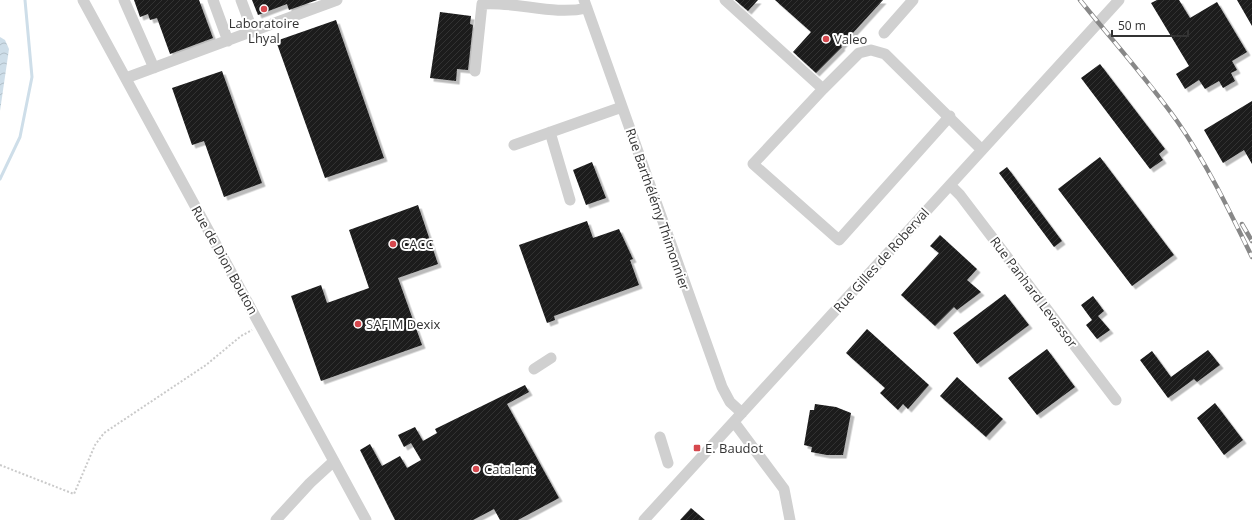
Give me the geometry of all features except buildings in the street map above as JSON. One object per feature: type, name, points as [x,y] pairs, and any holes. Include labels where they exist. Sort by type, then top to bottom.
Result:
[{"type":"street","name":"Rue de Dion Bouton","points":[[83,0],[366,520]]},
{"type":"street","points":[[124,0],[154,68]]},
{"type":"street","points":[[214,0],[228,41]]},
{"type":"street","points":[[241,0],[253,32]]},
{"type":"street","points":[[126,78],[337,0]]},
{"type":"street","points":[[725,0],[823,89]]},
{"type":"street","points":[[884,33],[913,0]]},
{"type":"street","name":"Rue Gilles de Roberval","points":[[644,520],[1119,0]]},
{"type":"street","points":[[475,71],[482,4],[499,3],[570,12],[586,4]]},
{"type":"street","name":"Rue Barthélémy Thimonnier","points":[[586,4],[722,386],[730,402],[742,413]]},
{"type":"street","points":[[950,116],[839,240],[753,164],[859,53],[871,50],[885,54],[950,116],[982,150]]},
{"type":"street","points":[[514,145],[622,107]]},
{"type":"street","points":[[550,132],[570,200]]},
{"type":"street","name":"Rue Panhard Levassor","points":[[950,185],[960,195],[1116,400]]},
{"type":"street","points":[[534,369],[551,358]]},
{"type":"street","points":[[734,422],[784,489],[790,520]]},
{"type":"street","points":[[660,437],[668,463]]},
{"type":"street","points":[[276,520],[310,483],[334,461]]},
{"type":"path","points":[[0,465],[74,494],[95,445],[104,433],[206,365],[241,336],[260,326]]},
{"type":"water","points":[[0,37],[5,40],[9,49],[0,111]]},
{"type":"waterway","points":[[0,179],[20,137],[32,77],[25,0]]},
{"type":"railway","points":[[1080,0],[1154,90],[1188,137],[1217,188],[1252,257]]},
{"type":"railway","points":[[1242,224],[1252,241]]},
{"type":"place","name":"Laboratoire Lhyal","points":[[264,9]]},
{"type":"place","name":"Valeo","points":[[826,39]]},
{"type":"place","name":"CACC","points":[[393,244]]},
{"type":"place","name":"SAFIM Dexix","points":[[358,324]]},
{"type":"place","name":"E. Baudot","points":[[697,448]]},
{"type":"place","name":"Catalent","points":[[476,469]]}]
